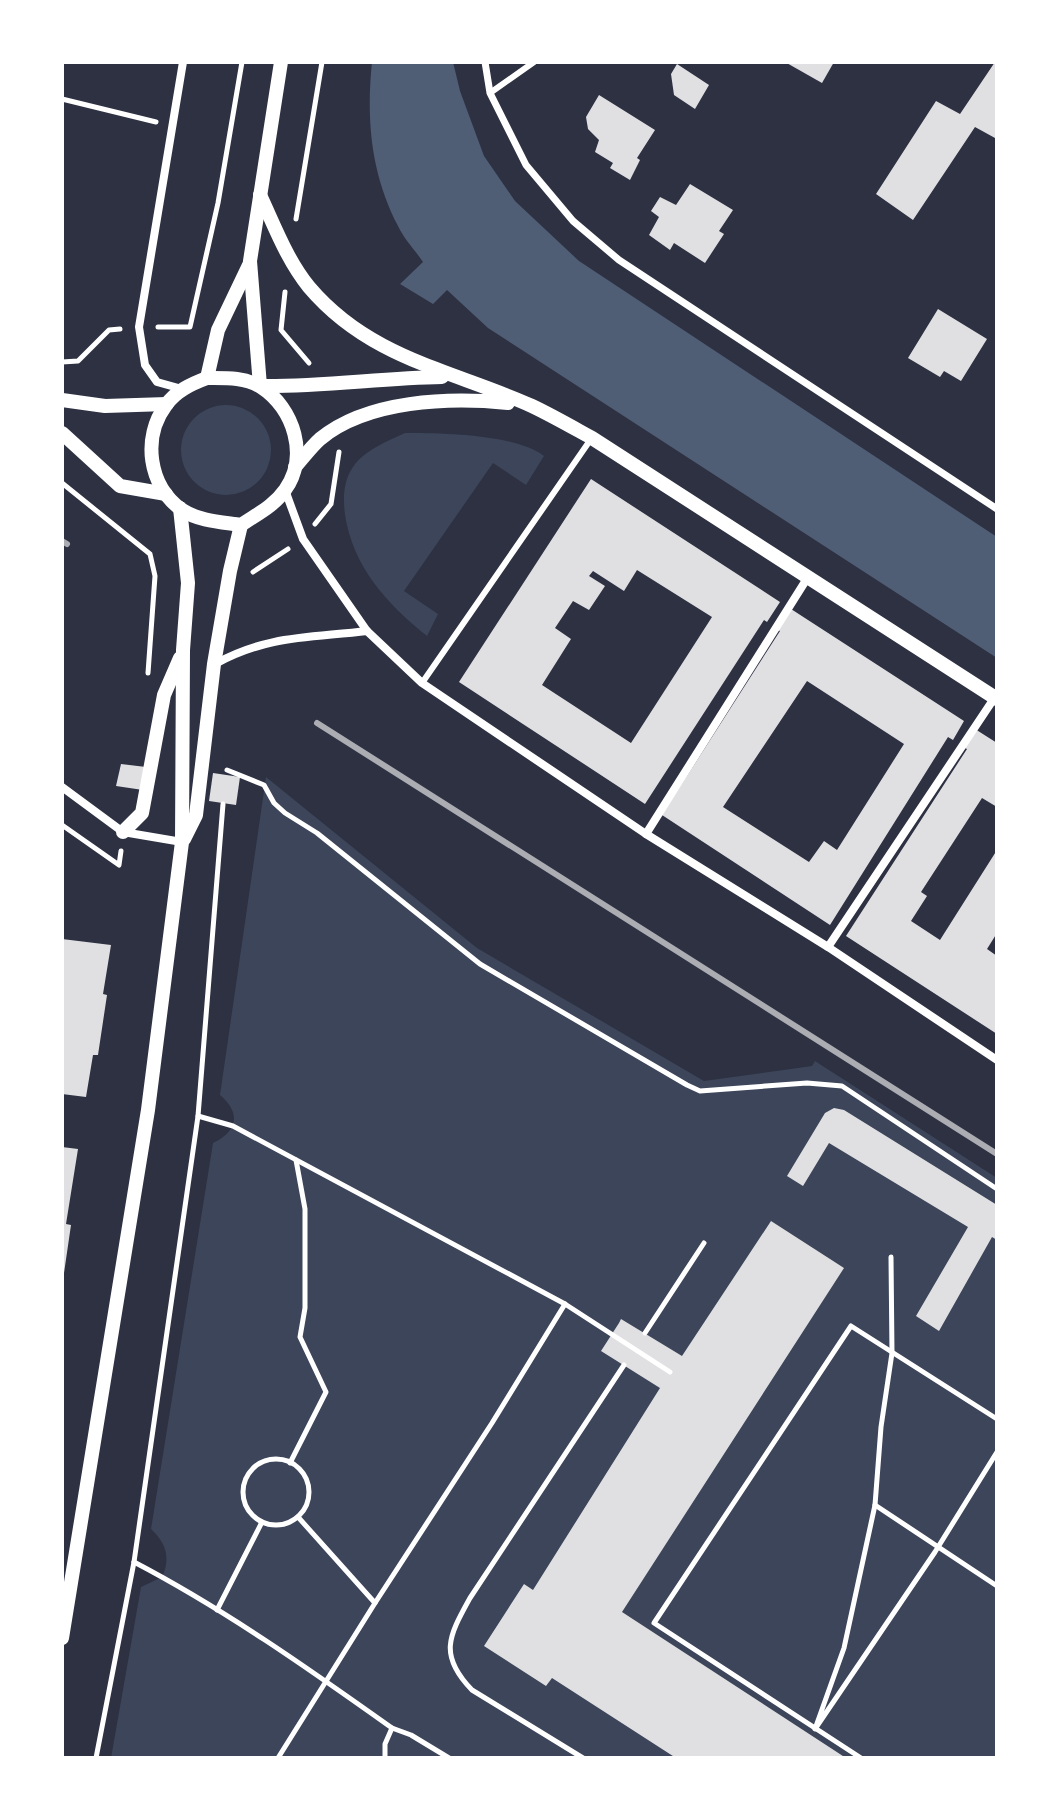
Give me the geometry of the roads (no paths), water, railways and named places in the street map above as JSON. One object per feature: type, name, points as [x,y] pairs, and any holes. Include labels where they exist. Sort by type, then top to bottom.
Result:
[{"type":"street","points":[[183,62],[139,327],[145,365],[157,382],[183,389]]},
{"type":"street","points":[[281,62],[250,261],[260,386],[278,401],[291,421],[297,444],[295,467],[285,490],[271,506],[241,525],[197,518],[180,508],[166,494],[153,470],[150,447],[155,424],[167,404],[183,389],[207,378],[236,378],[260,386],[308,387],[380,379],[451,377]]},
{"type":"street","points":[[485,62],[490,93],[526,165],[573,221],[619,260],[997,509]]},
{"type":"street","points":[[260,195],[289,258],[309,287],[351,328],[403,357],[532,406],[592,438],[996,698],[828,947]]},
{"type":"street","points":[[207,378],[218,330],[250,261]]},
{"type":"street","points":[[62,400],[105,406],[167,404]]},
{"type":"street","points":[[295,467],[320,440],[365,414],[402,405],[460,401],[532,406]]},
{"type":"street","points":[[62,433],[120,486],[166,494]]},
{"type":"street","points":[[285,490],[303,539],[367,631],[422,683],[646,834],[828,947],[997,1060]]},
{"type":"street","points":[[62,1638],[148,1110],[182,842],[183,650],[188,574],[180,508]]},
{"type":"street","points":[[182,842],[196,815],[214,664],[241,525]]},
{"type":"street","points":[[646,834],[808,577]]},
{"type":"street","points":[[214,664],[239,650],[280,639],[367,631]]},
{"type":"street","points":[[123,832],[142,813],[164,695],[183,650]]},
{"type":"street","points":[[62,787],[123,832],[182,842]]},
{"type":"lane","points":[[490,93],[534,62]]},
{"type":"lane","points":[[422,683],[592,438]]},
{"type":"railway","points":[[62,541],[67,544]]},
{"type":"railway","points":[[317,723],[997,1154]]}]
